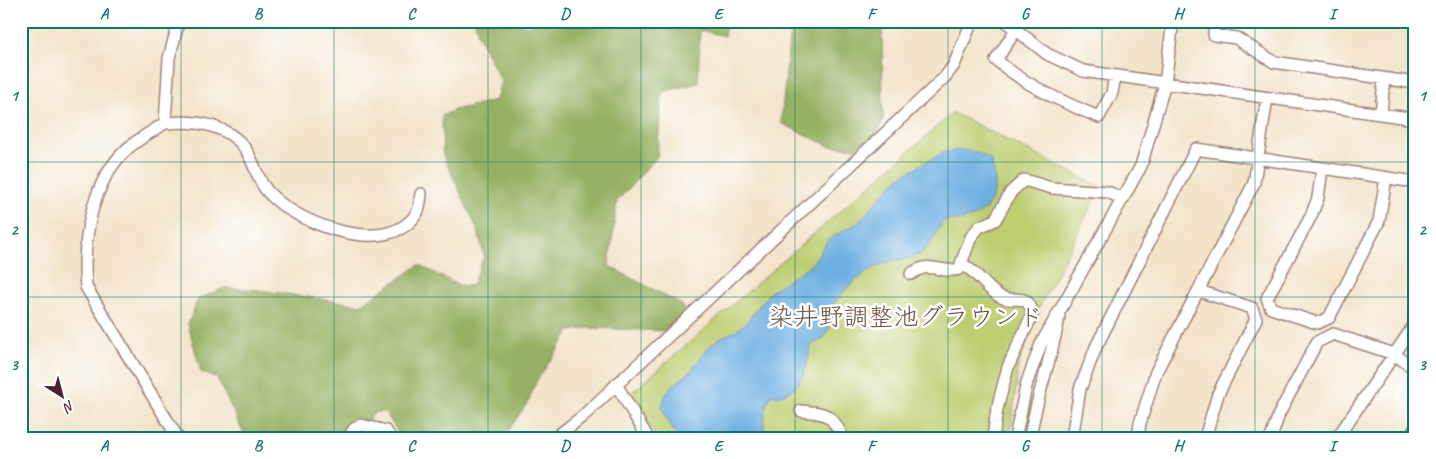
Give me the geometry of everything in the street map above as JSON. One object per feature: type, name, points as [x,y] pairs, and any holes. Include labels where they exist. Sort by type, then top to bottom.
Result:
[{"type":"street","points":[[165,123],[169,58],[179,21]]},
{"type":"street","points":[[555,438],[583,416],[945,77],[954,65],[972,21]]},
{"type":"street","points":[[1005,21],[1047,54],[1083,71],[1415,119]]},
{"type":"street","points":[[1015,438],[1027,382],[1041,344],[1141,166],[1165,83],[1173,21]]},
{"type":"street","points":[[1214,21],[1214,35],[1236,38],[1274,62],[1415,83]]},
{"type":"street","points":[[1016,30],[996,60],[1014,75],[1052,98],[1099,117],[1112,93],[1115,76]]},
{"type":"street","points":[[1382,114],[1384,79]]},
{"type":"street","points":[[1138,438],[1140,423],[1156,372],[1254,183],[1267,98]]},
{"type":"street","points":[[178,438],[86,287],[84,262],[95,199],[110,170],[127,149],[165,123],[182,122],[213,125],[243,144],[251,155],[262,185],[271,196],[286,208],[311,223],[368,236],[388,234],[399,228],[418,212],[421,194]]},
{"type":"street","points":[[1072,438],[1080,389],[1096,347],[1196,149],[1415,182]]},
{"type":"street","points":[[1322,168],[1318,198],[1311,216],[1267,298],[1270,308],[1317,323],[1329,318],[1379,220],[1386,178]]},
{"type":"street","points":[[911,274],[919,268],[929,266],[950,272],[959,269],[971,237],[979,228],[995,220],[1011,192],[1024,180],[1052,188],[1108,192],[1123,199]]},
{"type":"street","points":[[962,264],[979,274],[992,291],[1001,296],[1023,299],[1030,305],[1033,313],[1008,367],[997,409],[993,438]]},
{"type":"street","points":[[1199,291],[1252,308],[1256,320],[1218,394],[1205,438]]},
{"type":"street","points":[[1030,438],[1041,387],[1054,347],[1060,310]]},
{"type":"street","points":[[1337,438],[1415,324]]},
{"type":"street","points":[[1271,438],[1279,414],[1317,342],[1333,334],[1394,354],[1415,369]]},
{"type":"street","points":[[616,384],[648,438]]},
{"type":"street","points":[[801,412],[823,414],[831,417],[843,438]]},
{"type":"street","points":[[348,438],[354,429],[361,425],[386,431],[391,438]]},
{"type":"street","points":[[1409,438],[1415,429]]},
{"type":"green space","points":[[475,21],[509,21],[527,26],[541,21],[726,21],[724,36],[700,30],[698,83],[662,92],[657,157],[617,201],[609,266],[682,305],[685,314],[672,331],[589,328],[570,331],[536,382],[528,402],[503,438],[402,438],[385,412],[375,412],[354,438],[238,438],[244,434],[217,378],[201,372],[188,324],[198,299],[224,288],[259,290],[361,305],[419,265],[458,285],[472,286],[484,256],[478,231],[443,155],[442,116],[454,110],[496,100],[501,81],[478,34]]},
{"type":"green space","points":[[791,21],[882,21],[883,121],[872,142],[857,148],[829,146],[781,123]]},
{"type":"green space","name":"染井野調整池グラウンド","points":[[953,113],[1101,187],[1040,306],[1019,361],[1010,438],[657,438],[630,394]]},
{"type":"water","points":[[962,150],[975,152],[990,159],[995,179],[995,189],[989,205],[974,217],[963,220],[944,221],[931,242],[921,253],[911,258],[882,264],[857,279],[843,292],[831,308],[842,306],[838,315],[823,339],[812,344],[806,368],[799,382],[794,388],[778,396],[772,394],[766,406],[763,438],[678,438],[662,407],[665,396],[671,387],[690,372],[707,349],[719,338],[734,332],[745,324],[770,292],[812,264],[829,239],[859,222],[889,187],[903,175],[944,152]]}]
